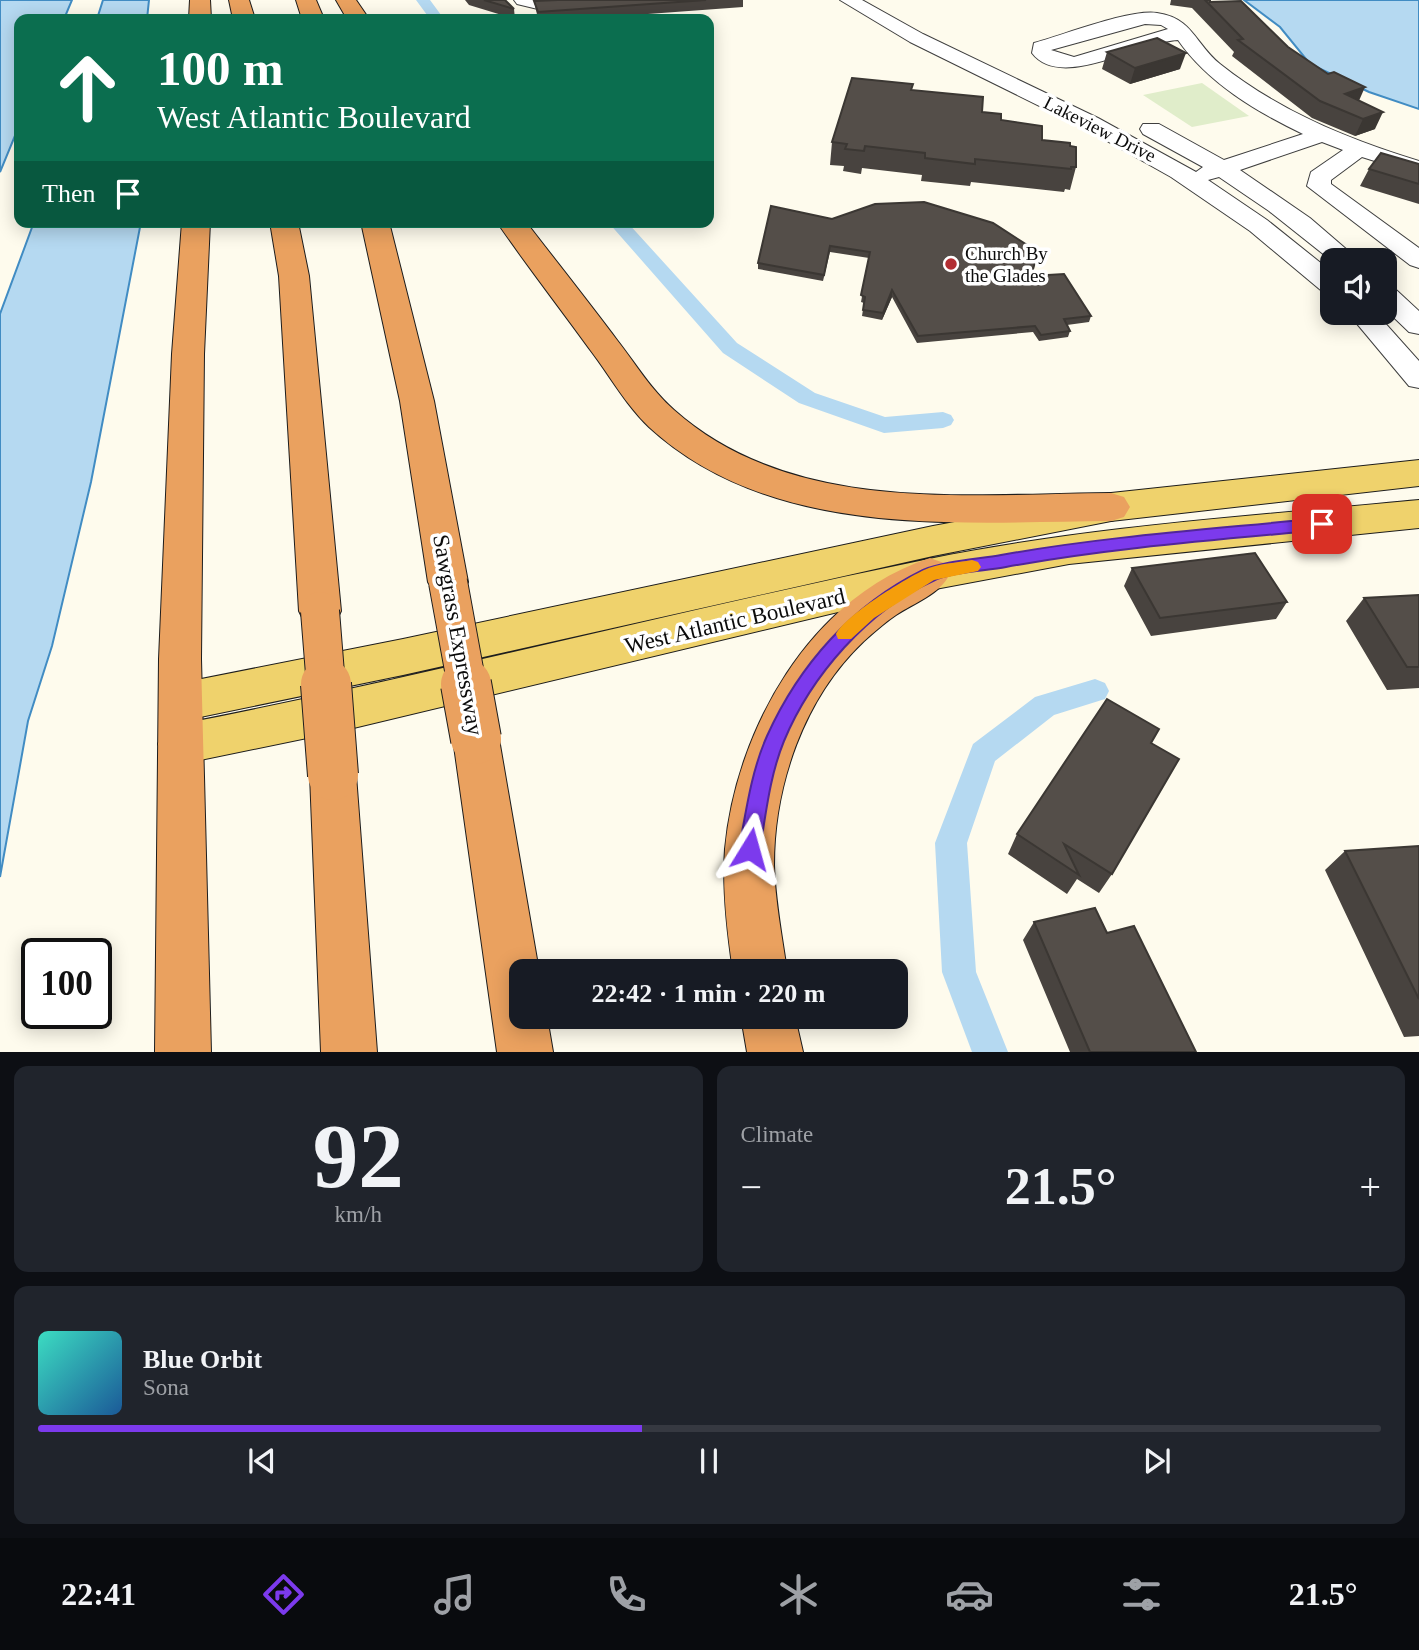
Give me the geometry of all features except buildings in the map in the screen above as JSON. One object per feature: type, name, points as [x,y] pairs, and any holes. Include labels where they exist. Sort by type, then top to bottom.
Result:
[{"type":"highway","points":[[183,1052],[181,723],[188,354],[196,228]]},
{"type":"highway","points":[[285,228],[294,276],[333,775],[349,1052]]},
{"type":"highway","name":"Sawgrass Expressway","points":[[377,228],[438,516],[525,1052]]},
{"type":"highway","points":[[516,228],[634,386],[662,419],[703,449],[750,474],[808,493],[877,506],[1111,507]]},
{"type":"highway","points":[[758,959],[750,895],[750,849],[761,786],[775,739],[808,679],[847,631],[868,613],[930,574]]},
{"type":"highway","points":[[770,1029],[775,1052]]},
{"type":"main road","name":"West Atlantic Boulevard","points":[[181,723],[390,660],[933,541],[1111,507],[1419,472]]},
{"type":"main road","name":"West Atlantic Boulevard","points":[[181,723],[408,697],[930,574],[1069,549],[1419,514]]},
{"type":"street","points":[[525,1],[542,5],[609,0]]},
{"type":"street","name":"Lakeview Drive","points":[[849,0],[906,32],[1169,165],[1222,167],[1291,213],[1332,248]]},
{"type":"street","name":"Lakeview Drive","points":[[884,0],[1123,116],[1195,166],[1224,199],[1320,276]]},
{"type":"street","points":[[1186,34],[1165,35],[1075,62],[1049,58],[1042,53],[1041,47],[1144,18],[1161,18],[1176,23],[1186,34],[1201,57],[1227,79],[1294,122],[1357,150],[1419,168]]},
{"type":"street","points":[[1195,166],[1294,122]]},
{"type":"street","points":[[1222,167],[1321,135]]},
{"type":"street","points":[[1357,150],[1318,177],[1319,186],[1419,260]]},
{"type":"street","points":[[1397,305],[1419,326]]},
{"type":"street","points":[[1372,325],[1419,379]]},
{"type":"green space","points":[[1202,83],[1249,116],[1192,127],[1143,95]]},
{"type":"water","points":[[0,0],[72,0],[66,14],[14,14],[14,138],[0,172]]},
{"type":"water","points":[[103,0],[149,0],[148,14],[99,14]]},
{"type":"water","points":[[1244,0],[1419,0],[1419,109],[1369,92],[1310,64],[1280,27]]},
{"type":"water","points":[[32,228],[140,228],[91,482],[52,646],[28,721],[0,877],[0,314]]},
{"type":"waterway","points":[[423,0],[433,14]]},
{"type":"waterway","points":[[622,228],[730,348],[807,398],[884,425],[943,420]]},
{"type":"waterway","points":[[990,1052],[959,972],[951,843],[983,753],[1045,706],[1095,691]]},
{"type":"slow traffic","points":[[844,634],[868,613],[930,574],[972,567]]},
{"type":"place","name":"Church By the Glades","points":[[951,264]]},
{"type":"route","points":[[750,849],[759,792],[775,739],[808,679],[847,631],[891,597],[930,574],[1069,549],[1322,524]]}]
